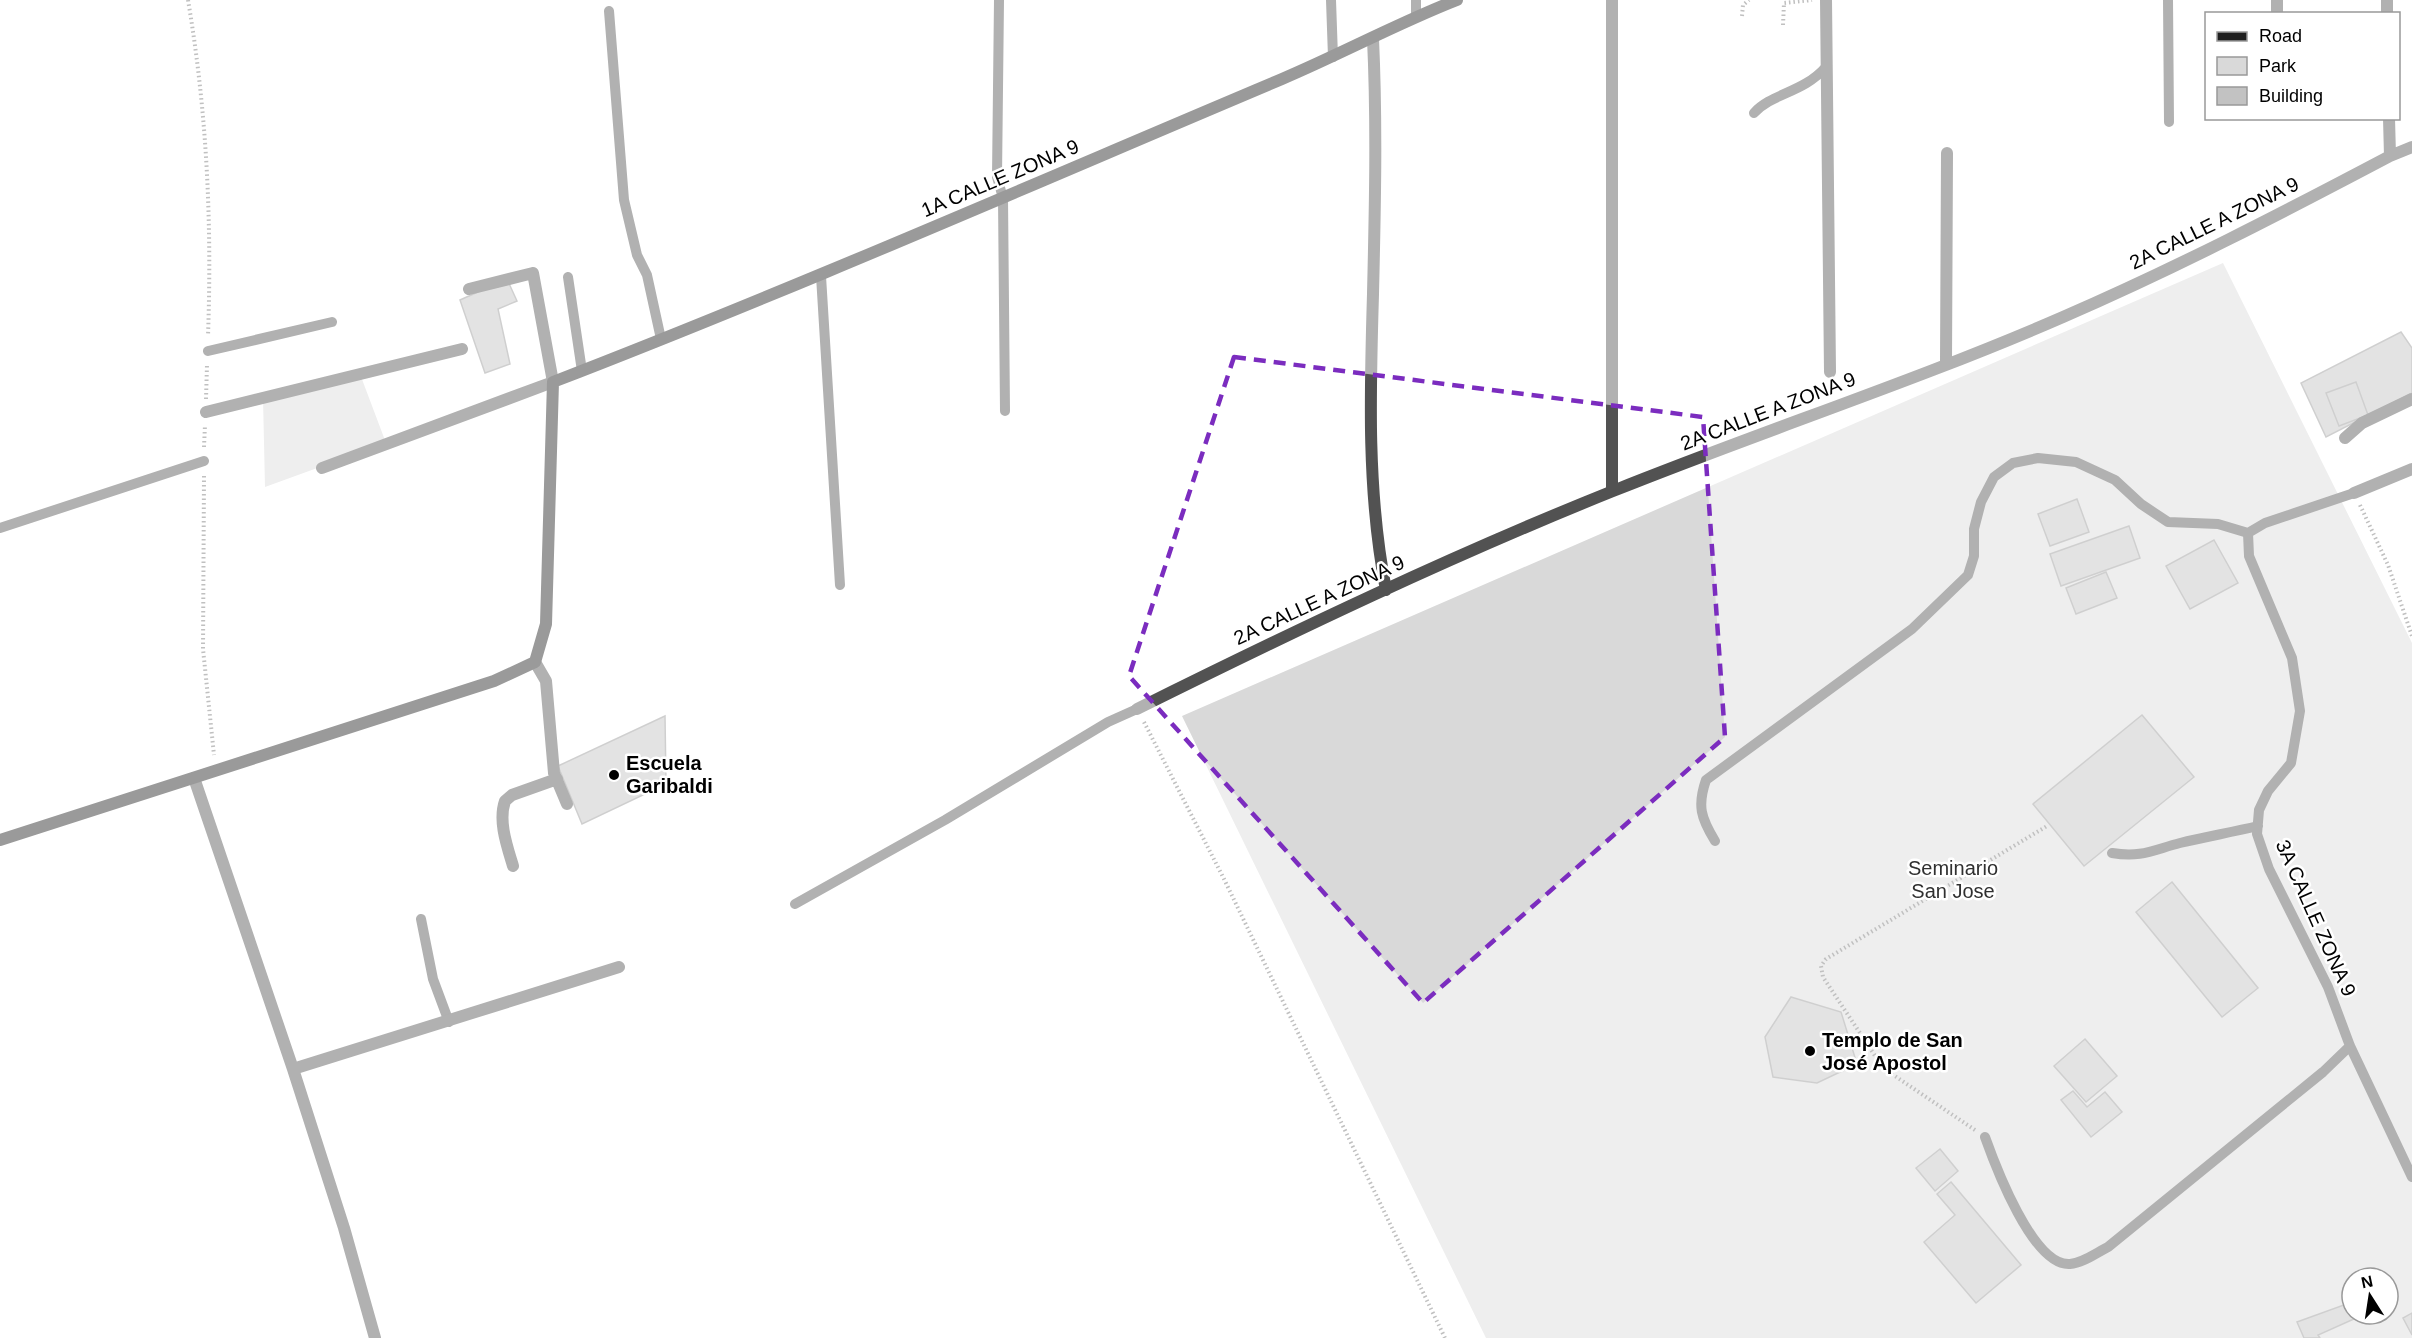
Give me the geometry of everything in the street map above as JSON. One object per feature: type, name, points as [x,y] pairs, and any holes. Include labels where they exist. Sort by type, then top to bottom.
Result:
[{"type":"street","name":"1A CALLE ZONA 9","points":[[553,382],[821,276],[1333,57],[1416,16],[1457,0]]},
{"type":"street","points":[[1612,0],[1612,491]]},
{"type":"street","points":[[1826,0],[1830,372]]},
{"type":"street","points":[[1373,39],[1376,103],[1371,358],[1373,494],[1377,545],[1386,590]]},
{"type":"street","points":[[2389,120],[2390,156]]},
{"type":"street","name":"2A CALLE A ZONA 9","points":[[1137,709],[1283,637],[1612,491],[1946,364],[2060,318],[2225,243],[2390,156],[2412,147]]},
{"type":"street","points":[[1946,364],[1947,153]]},
{"type":"street","points":[[0,840],[516,674],[535,662],[546,624],[553,382],[533,273],[469,289]]},
{"type":"street","points":[[206,412],[462,349]]},
{"type":"street","points":[[322,468],[553,382]]},
{"type":"street","points":[[2345,438],[2362,423],[2412,399]]},
{"type":"street","points":[[2354,493],[2412,469]]},
{"type":"street","points":[[535,662],[546,681],[552,765],[567,804]]},
{"type":"street","points":[[194,778],[344,1228],[375,1338]]},
{"type":"street","points":[[513,866],[503,827],[502,813],[505,801],[512,795],[557,779]]},
{"type":"street","points":[[292,1069],[620,967]]},
{"type":"lane","points":[[999,0],[997,177],[1003,198],[1005,411]]},
{"type":"lane","points":[[1331,0],[1333,57]]},
{"type":"lane","points":[[1416,0],[1416,16]]},
{"type":"lane","points":[[2168,0],[2169,122]]},
{"type":"lane","points":[[609,11],[624,200],[638,255],[647,275],[661,339]]},
{"type":"lane","points":[[1754,113],[1769,102],[1802,88],[1826,67]]},
{"type":"lane","points":[[821,276],[840,585]]},
{"type":"lane","points":[[568,277],[582,371]]},
{"type":"lane","points":[[207,351],[332,322]]},
{"type":"lane","points":[[1715,841],[1702,820],[1701,794],[1706,780],[1912,629],[1968,575],[1974,556],[1974,529],[1981,502],[1994,477],[2013,463],[2038,459],[2076,462],[2115,480],[2141,504],[2168,522],[2218,524],[2248,533],[2265,523],[2354,493]]},
{"type":"lane","points":[[0,528],[204,461]]},
{"type":"lane","name":"3A CALLE ZONA 9","points":[[2248,533],[2249,556],[2292,658],[2300,711],[2291,762],[2268,791],[2259,810],[2257,834],[2269,869],[2328,987],[2350,1046],[2412,1177]]},
{"type":"lane","points":[[795,904],[945,820],[1108,722],[1137,709]]},
{"type":"lane","points":[[2112,853],[2131,856],[2149,854],[2178,844],[2258,826]]},
{"type":"lane","points":[[420,919],[433,979],[449,1022]]},
{"type":"lane","points":[[1985,1137],[2002,1185],[2037,1243],[2052,1259],[2068,1264],[2085,1260],[2108,1246],[2323,1072],[2350,1046]]},
{"type":"path","points":[[188,0],[201,87],[209,190],[203,649],[216,771]]},
{"type":"path","points":[[1742,16],[1743,5],[1749,0]]},
{"type":"path","points":[[1783,25],[1784,3],[1813,0]]},
{"type":"path","points":[[2354,493],[2388,565],[2412,636]]},
{"type":"path","points":[[1137,709],[1229,890],[1445,1338]]},
{"type":"path","points":[[1985,1137],[1883,1068],[1822,977],[1821,966],[1826,959],[2047,825]]},
{"type":"highlighted area","points":[[1234,357],[1703,417],[1725,737],[1423,1003],[1129,676]]},
{"type":"green space","name":"Seminario San Jose","points":[[2223,263],[2412,643],[2412,1338],[1486,1338],[1182,716]]},
{"type":"green space","points":[[360,374],[386,443],[265,487],[263,398]]},
{"type":"building","points":[[507,279],[517,301],[498,309],[510,364],[485,373],[460,300]]},
{"type":"building","points":[[2401,332],[2412,348],[2412,393],[2326,437],[2301,383]]},
{"type":"building","points":[[2356,382],[2368,415],[2339,426],[2326,393]]},
{"type":"building","points":[[2077,499],[2089,532],[2050,546],[2038,514]]},
{"type":"building","points":[[2129,526],[2140,558],[2061,586],[2050,554]]},
{"type":"building","points":[[2214,540],[2238,583],[2190,609],[2166,566]]},
{"type":"building","points":[[2106,572],[2117,598],[2076,614],[2066,588]]},
{"type":"building","points":[[2142,715],[2194,777],[2084,866],[2033,804]]},
{"type":"building","name":"Escuela Garibaldi","points":[[665,716],[666,784],[582,824],[558,766]]},
{"type":"building","points":[[2172,882],[2258,988],[2222,1017],[2136,912]]},
{"type":"building","name":"Templo de San José Apostol","points":[[1791,997],[1841,1012],[1857,1064],[1817,1083],[1773,1077],[1765,1037]]},
{"type":"building","points":[[2085,1039],[2117,1076],[2086,1102],[2054,1066]]},
{"type":"building","points":[[2073,1091],[2087,1107],[2105,1092],[2122,1112],[2091,1137],[2061,1100]]},
{"type":"building","points":[[1940,1149],[1958,1171],[1935,1191],[1916,1168]]},
{"type":"building","points":[[1951,1182],[2021,1265],[1976,1303],[1924,1242],[1955,1215],[1937,1194]]},
{"type":"building","points":[[2340,1306],[2340,1325],[2318,1335],[2320,1338],[2304,1338],[2297,1322]]},
{"type":"building","points":[[2412,1313],[2412,1335],[2403,1318]]},
{"type":"place","name":"Escuela Garibaldi","points":[[614,775]]},
{"type":"place","name":"Templo de San José Apostol","points":[[1810,1051]]}]
